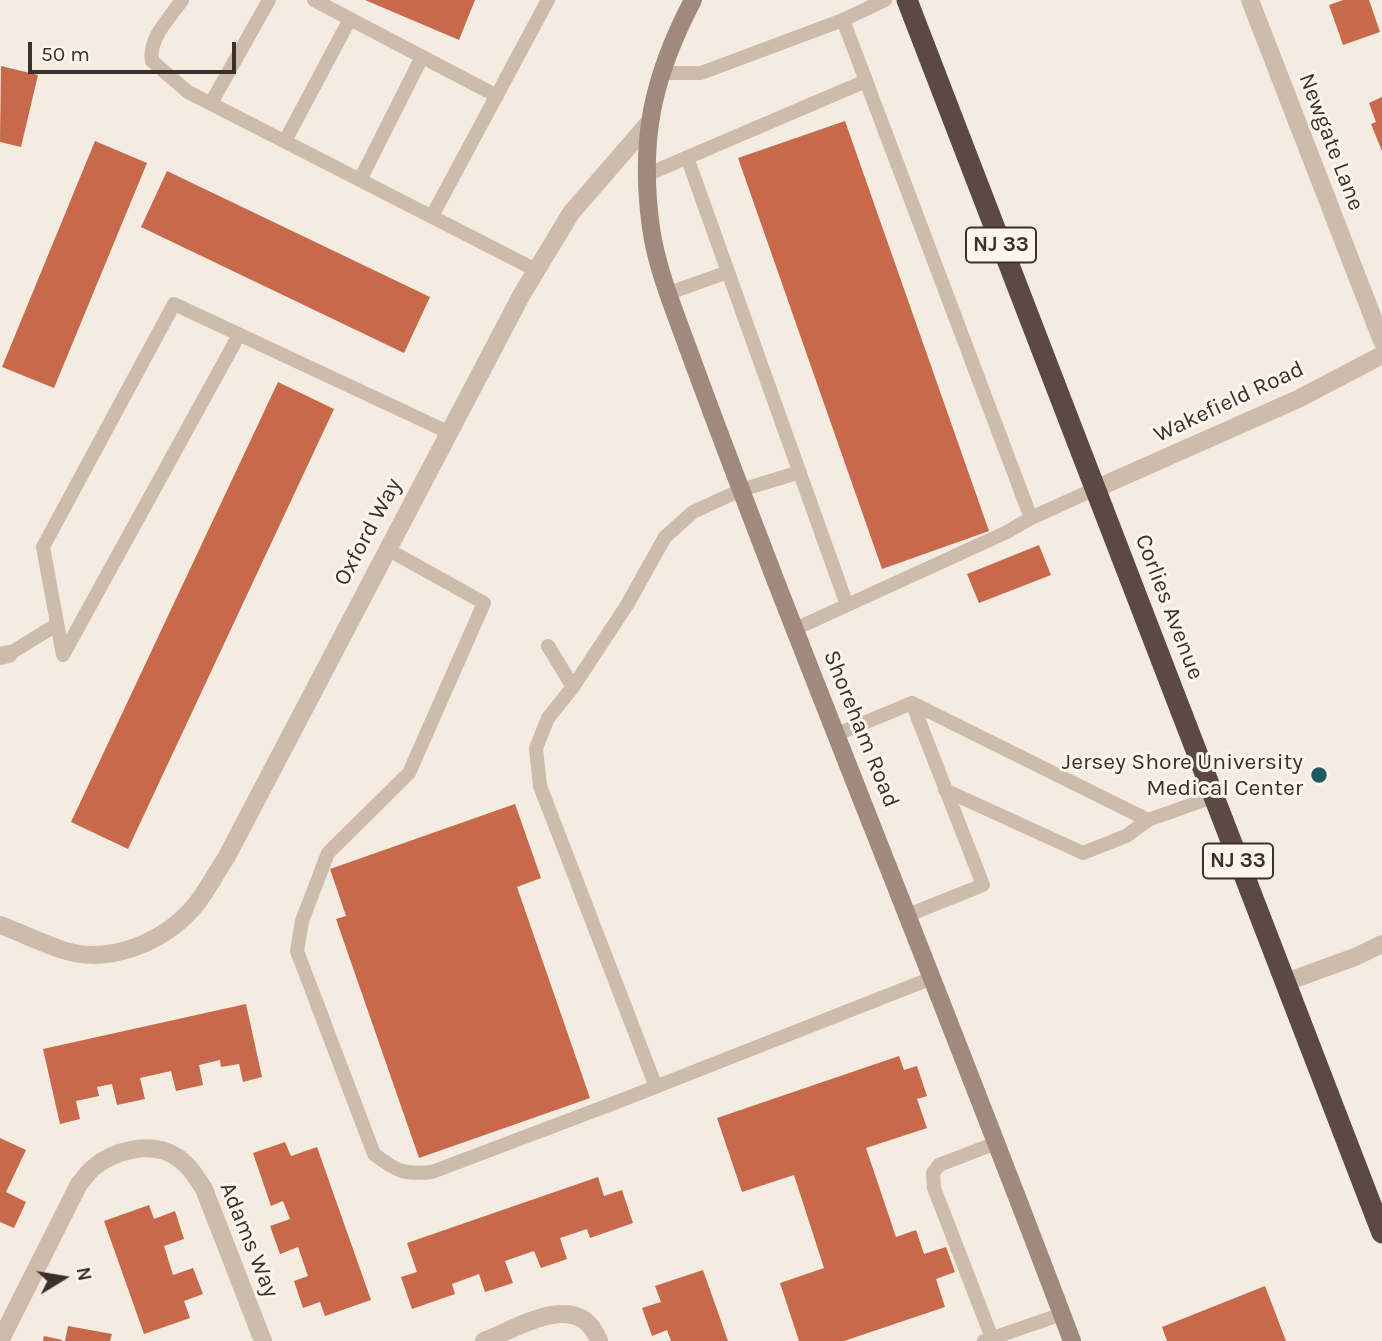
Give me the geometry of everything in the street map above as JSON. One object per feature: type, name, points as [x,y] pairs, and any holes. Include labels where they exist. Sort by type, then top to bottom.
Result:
[{"type":"highway","name":"Corlies Avenue","points":[[907,0],[1382,1233]]},
{"type":"street","name":"Oxford Way","points":[[0,925],[68,951],[108,953],[133,949],[160,937],[193,908],[226,858],[448,432],[536,270],[571,213],[648,124],[662,68],[677,30],[693,0]]},
{"type":"street","name":"Newgate Lane","points":[[1250,0],[1382,341]]},
{"type":"street","name":"Shoreham Road","points":[[648,124],[646,175],[651,232],[668,293],[741,490],[1072,1341]]},
{"type":"street","name":"Wakefield Road","points":[[1095,489],[1298,399],[1382,355]]},
{"type":"street","points":[[1286,982],[1355,957],[1382,944]]},
{"type":"street","name":"Adams Way","points":[[0,1341],[79,1184],[93,1167],[113,1155],[132,1149],[156,1149],[175,1156],[193,1172],[204,1189],[263,1341]]},
{"type":"street","points":[[484,1341],[556,1313],[574,1314],[586,1320],[599,1341]]},
{"type":"lane","points":[[182,0],[156,37],[150,52],[152,61],[188,92],[536,270]]},
{"type":"lane","points":[[211,103],[269,0]]},
{"type":"lane","points":[[313,0],[497,96]]},
{"type":"lane","points":[[432,216],[548,0]]},
{"type":"lane","points":[[662,68],[670,73],[701,73],[843,20],[885,0]]},
{"type":"lane","points":[[285,141],[350,19]]},
{"type":"lane","points":[[843,20],[1031,518]]},
{"type":"lane","points":[[360,180],[422,57]]},
{"type":"lane","points":[[646,175],[866,82]]},
{"type":"lane","points":[[687,158],[847,605]]},
{"type":"lane","points":[[668,293],[728,272]]},
{"type":"lane","points":[[239,335],[63,655],[43,547],[174,304],[448,432]]},
{"type":"lane","points":[[656,1087],[540,786],[536,748],[548,718],[573,687],[628,605],[665,537],[694,512],[741,490],[800,472]]},
{"type":"lane","points":[[795,629],[1095,489]]},
{"type":"lane","points":[[387,550],[484,603],[410,773],[328,853],[302,921],[297,951],[374,1154],[393,1168],[410,1175],[432,1172],[932,978]]},
{"type":"lane","points":[[5,655],[56,625]]},
{"type":"lane","points":[[548,646],[573,687]]},
{"type":"lane","points":[[837,734],[912,704],[1148,820]]},
{"type":"lane","points":[[908,915],[983,885],[912,704]]},
{"type":"lane","points":[[945,790],[1083,853],[1126,836],[1148,820],[1213,797]]},
{"type":"lane","points":[[996,1143],[939,1164],[933,1173],[934,1188],[988,1339],[1062,1314]]},
{"type":"building","points":[[365,0],[475,0],[459,40]]},
{"type":"building","points":[[1343,0],[1369,0],[1380,32],[1343,45],[1329,5]]},
{"type":"building","points":[[1,66],[38,75],[21,147],[0,142]]},
{"type":"building","points":[[1382,97],[1382,151],[1371,124],[1376,122],[1369,103]]},
{"type":"building","points":[[845,121],[989,531],[882,569],[738,158]]},
{"type":"building","points":[[95,141],[147,163],[54,388],[2,367]]},
{"type":"building","points":[[167,171],[430,297],[404,353],[141,227]]},
{"type":"building","points":[[278,382],[334,409],[128,849],[71,822]]},
{"type":"building","points":[[1039,545],[1051,575],[979,603],[967,574]]},
{"type":"building","points":[[515,804],[541,878],[517,887],[590,1098],[419,1158],[336,919],[346,916],[330,869]]},
{"type":"building","points":[[246,1004],[262,1077],[243,1082],[239,1064],[221,1067],[220,1060],[199,1065],[203,1085],[176,1091],[171,1071],[140,1078],[145,1099],[117,1105],[112,1084],[97,1087],[99,1096],[76,1101],[80,1119],[60,1124],[43,1049]]},
{"type":"building","points":[[899,1056],[904,1070],[917,1066],[927,1096],[917,1099],[927,1128],[866,1148],[896,1237],[916,1230],[924,1254],[946,1247],[955,1272],[936,1279],[945,1307],[844,1341],[799,1341],[780,1283],[824,1268],[794,1175],[742,1192],[717,1118]]},
{"type":"building","points":[[0,1138],[26,1150],[6,1192],[26,1202],[14,1228],[0,1222]]},
{"type":"building","points":[[285,1142],[291,1156],[317,1147],[371,1300],[325,1316],[320,1302],[303,1308],[294,1281],[308,1276],[298,1247],[280,1254],[270,1226],[290,1219],[283,1201],[271,1206],[253,1153]]},
{"type":"building","points":[[598,1177],[604,1196],[622,1190],[633,1223],[590,1238],[587,1229],[560,1238],[567,1259],[541,1268],[534,1251],[505,1261],[513,1283],[485,1292],[479,1274],[452,1284],[455,1294],[412,1309],[401,1277],[417,1272],[407,1243]]},
{"type":"building","points":[[149,1205],[154,1219],[175,1211],[184,1239],[164,1246],[173,1275],[193,1268],[203,1294],[184,1301],[190,1318],[144,1334],[104,1221]]},
{"type":"building","points":[[703,1270],[728,1341],[671,1341],[667,1330],[652,1336],[642,1308],[661,1302],[655,1286]]},
{"type":"building","points":[[1265,1286],[1286,1341],[1167,1341],[1162,1327]]},
{"type":"building","points":[[68,1326],[112,1334],[110,1341],[65,1341]]},
{"type":"building","points":[[44,1336],[62,1340],[62,1341],[43,1341]]},
{"type":"place","name":"Jersey Shore University Medical Center","points":[[1319,775]]}]
